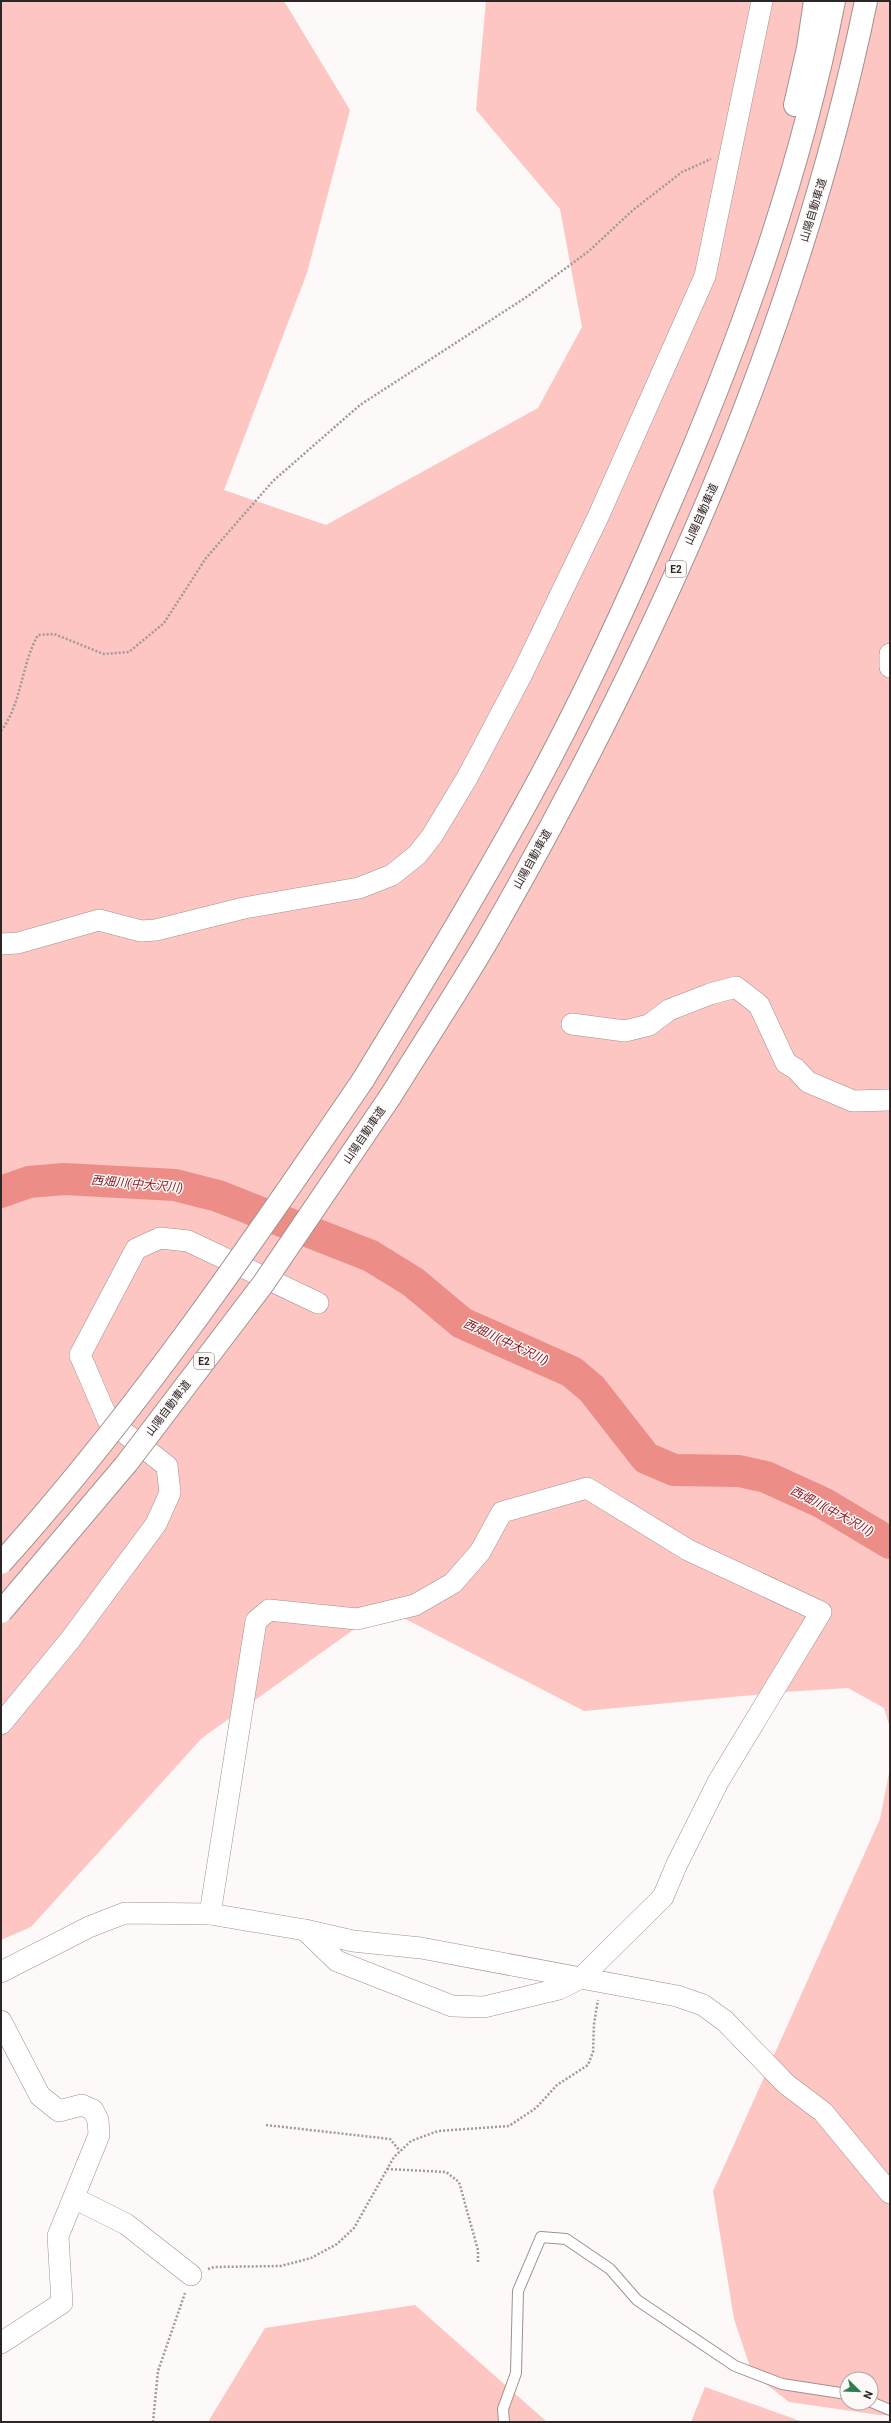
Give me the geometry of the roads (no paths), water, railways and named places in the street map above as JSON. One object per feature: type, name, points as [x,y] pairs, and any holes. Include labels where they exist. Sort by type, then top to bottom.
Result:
[{"type":"highway","points":[[740,334],[808,48],[815,1]]},
{"type":"highway","points":[[1,1563],[100,1447],[222,1285],[363,1080],[457,927],[550,757],[618,622],[694,450],[740,334],[785,194],[824,52],[834,1]]},
{"type":"highway","name":"山陽自動車道","points":[[1,1612],[127,1463],[263,1284],[390,1097],[488,938],[564,801],[648,634],[724,462],[769,348],[817,199],[854,58],[866,1]]},
{"type":"highway","points":[[817,199],[882,1]]},
{"type":"street","points":[[1,944],[18,943],[99,920],[141,931],[156,930],[244,908],[360,888],[392,875],[417,855],[432,836],[467,778],[522,674],[614,480],[705,276],[762,1]]},
{"type":"street","points":[[890,654],[890,667]]},
{"type":"street","points":[[572,1024],[625,1031],[649,1025],[669,1010],[710,994],[736,987],[758,1005],[786,1063],[808,1082],[853,1101],[890,1100]]},
{"type":"street","points":[[1,1724],[70,1640],[156,1524],[170,1493],[167,1466],[108,1420],[80,1355],[136,1249],[160,1238],[188,1241],[318,1303]]},
{"type":"street","points":[[210,1914],[256,1620],[269,1610],[357,1618],[415,1605],[453,1583],[480,1552],[502,1512],[587,1488],[688,1550],[821,1612],[718,1782],[677,1864],[663,1897],[591,1980],[484,2007],[452,2006],[337,1961],[305,1930]]},
{"type":"street","points":[[1,1972],[89,1927],[125,1913],[210,1914],[305,1930],[353,1941],[421,1948],[678,1996],[703,2005],[725,2021],[786,2084],[823,2112],[890,2193]]},
{"type":"street","points":[[1,2021],[40,2096],[59,2111],[82,2105],[93,2110],[98,2120],[99,2135],[58,2236],[62,2304],[1,2344]]},
{"type":"street","points":[[74,2198],[126,2224],[191,2275]]},
{"type":"lane","points":[[504,2422],[503,2409],[516,2373],[518,2291],[541,2237],[566,2239],[610,2270],[637,2300],[735,2366],[782,2384],[839,2393]]},
{"type":"lane","points":[[879,2405],[890,2410]]},
{"type":"waterway","name":"西畑川(中大沢川)","points":[[1,1192],[29,1182],[64,1179],[175,1185],[218,1196],[371,1256],[413,1282],[462,1323],[572,1372],[592,1389],[646,1458],[674,1470],[739,1471],[766,1477],[823,1503],[890,1543]]}]
